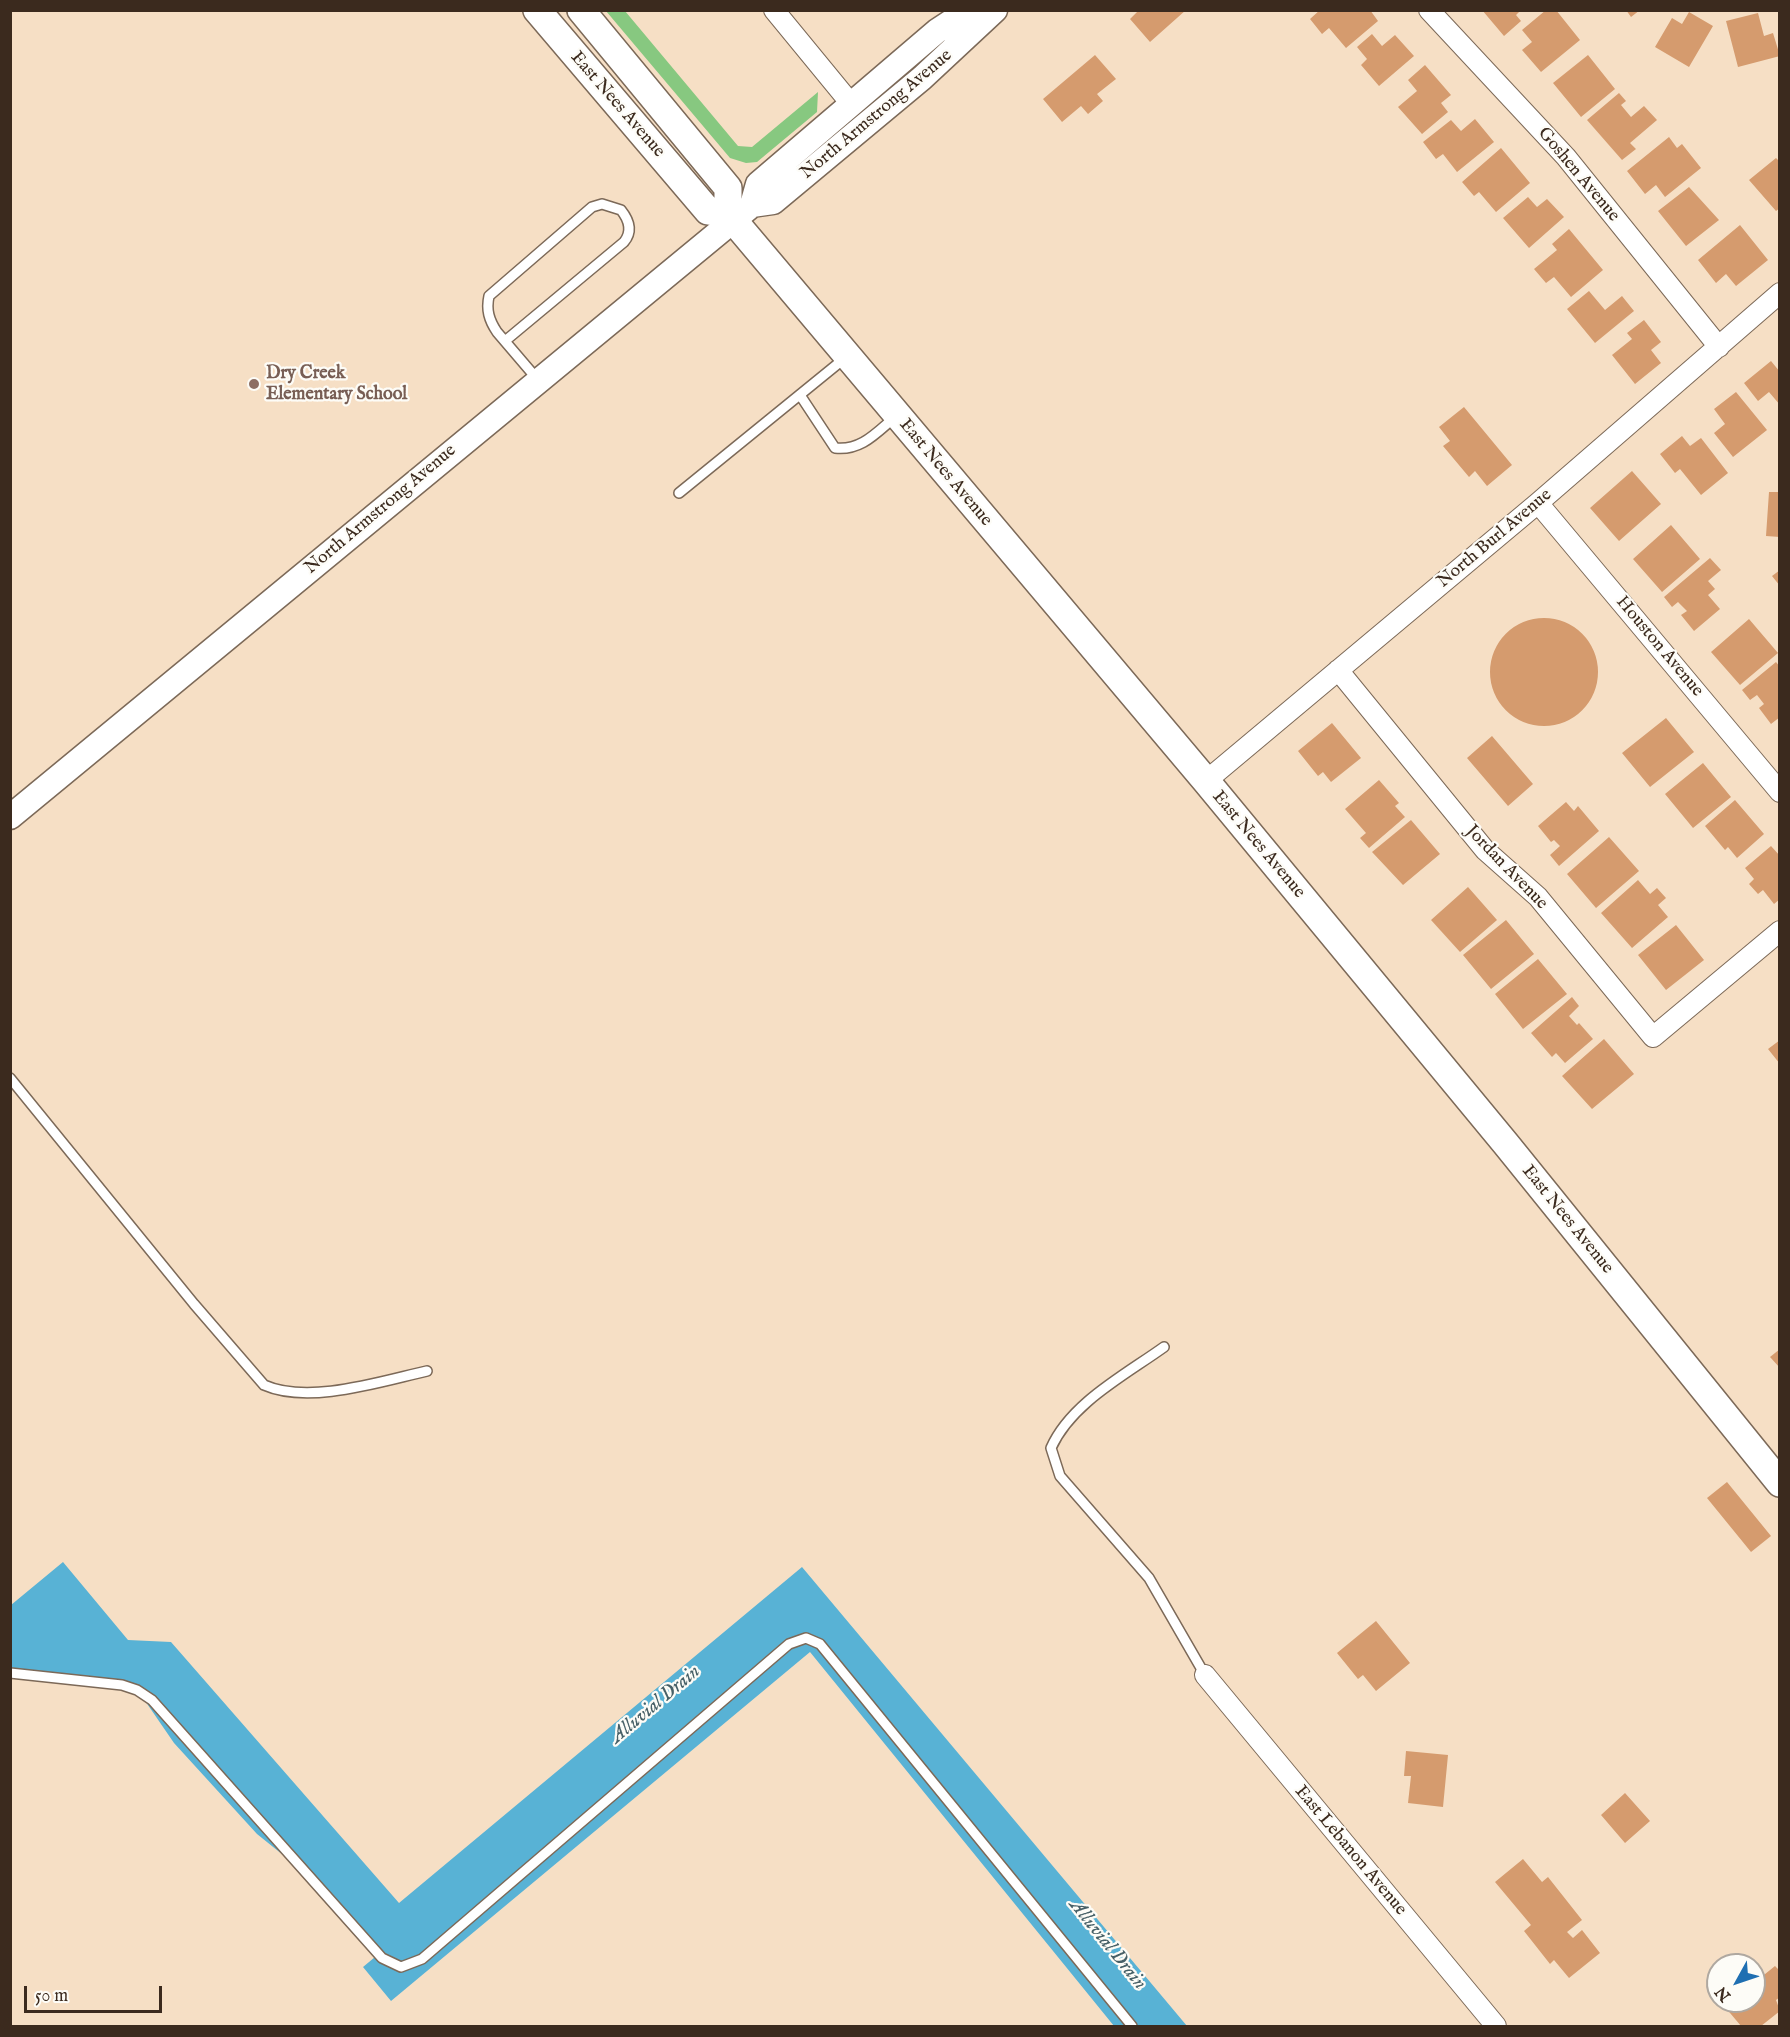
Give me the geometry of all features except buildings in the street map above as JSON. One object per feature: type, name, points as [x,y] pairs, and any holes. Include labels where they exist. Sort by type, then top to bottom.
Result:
[{"type":"main road","name":"East Nees Avenue","points":[[537,10],[708,211],[738,213]]},
{"type":"main road","name":"East Nees Avenue","points":[[581,10],[728,188],[738,213],[847,356],[1206,781],[1506,1144],[1779,1483]]},
{"type":"street","points":[[774,10],[852,105]]},
{"type":"street","name":"North Armstrong Avenue","points":[[10,817],[738,213],[758,184],[937,31],[969,10]]},
{"type":"street","name":"North Armstrong Avenue","points":[[738,213],[772,202],[922,78],[995,10]]},
{"type":"street","name":"Goshen Avenue","points":[[1429,10],[1566,157],[1719,347]]},
{"type":"street","name":"North Burl Avenue","points":[[1206,781],[1538,503],[1779,293]]},
{"type":"street","name":"Houston Avenue","points":[[1538,503],[1779,792]]},
{"type":"street","name":"Jordan Avenue","points":[[1338,670],[1485,850],[1538,897],[1653,1037],[1779,932]]},
{"type":"street","name":"East Lebanon Avenue","points":[[1204,1675],[1496,2026]]},
{"type":"lane","points":[[505,341],[624,242],[629,234],[629,223],[621,210],[602,204],[592,207],[489,296],[487,307],[494,327],[505,341],[538,380]]},
{"type":"lane","points":[[679,493],[847,356]]},
{"type":"lane","points":[[800,395],[835,448],[849,449],[859,446],[897,416]]},
{"type":"lane","points":[[10,1077],[194,1304],[264,1385],[280,1391],[317,1391],[349,1388],[428,1371]]},
{"type":"lane","points":[[1164,1347],[1106,1388],[1063,1426],[1051,1448],[1060,1476],[1149,1578],[1204,1675]]},
{"type":"lane","points":[[10,1673],[122,1685],[137,1689],[152,1700],[382,1958],[401,1967],[422,1959],[789,1644],[806,1638],[820,1644],[1132,2026]]},
{"type":"green space","points":[[606,11],[625,11],[738,146],[752,147],[818,92],[817,112],[757,162],[746,163],[730,158]]},
{"type":"water","name":"Alluvial Drain","points":[[63,1562],[128,1640],[171,1642],[399,1903],[802,1567],[1187,2026],[1114,2026],[810,1652],[391,2001],[363,1967],[375,1957],[298,1867],[257,1834],[174,1743],[139,1692],[11,1674],[11,1605]]},
{"type":"place","name":"Dry Creek Elementary School","points":[[254,384]]}]
